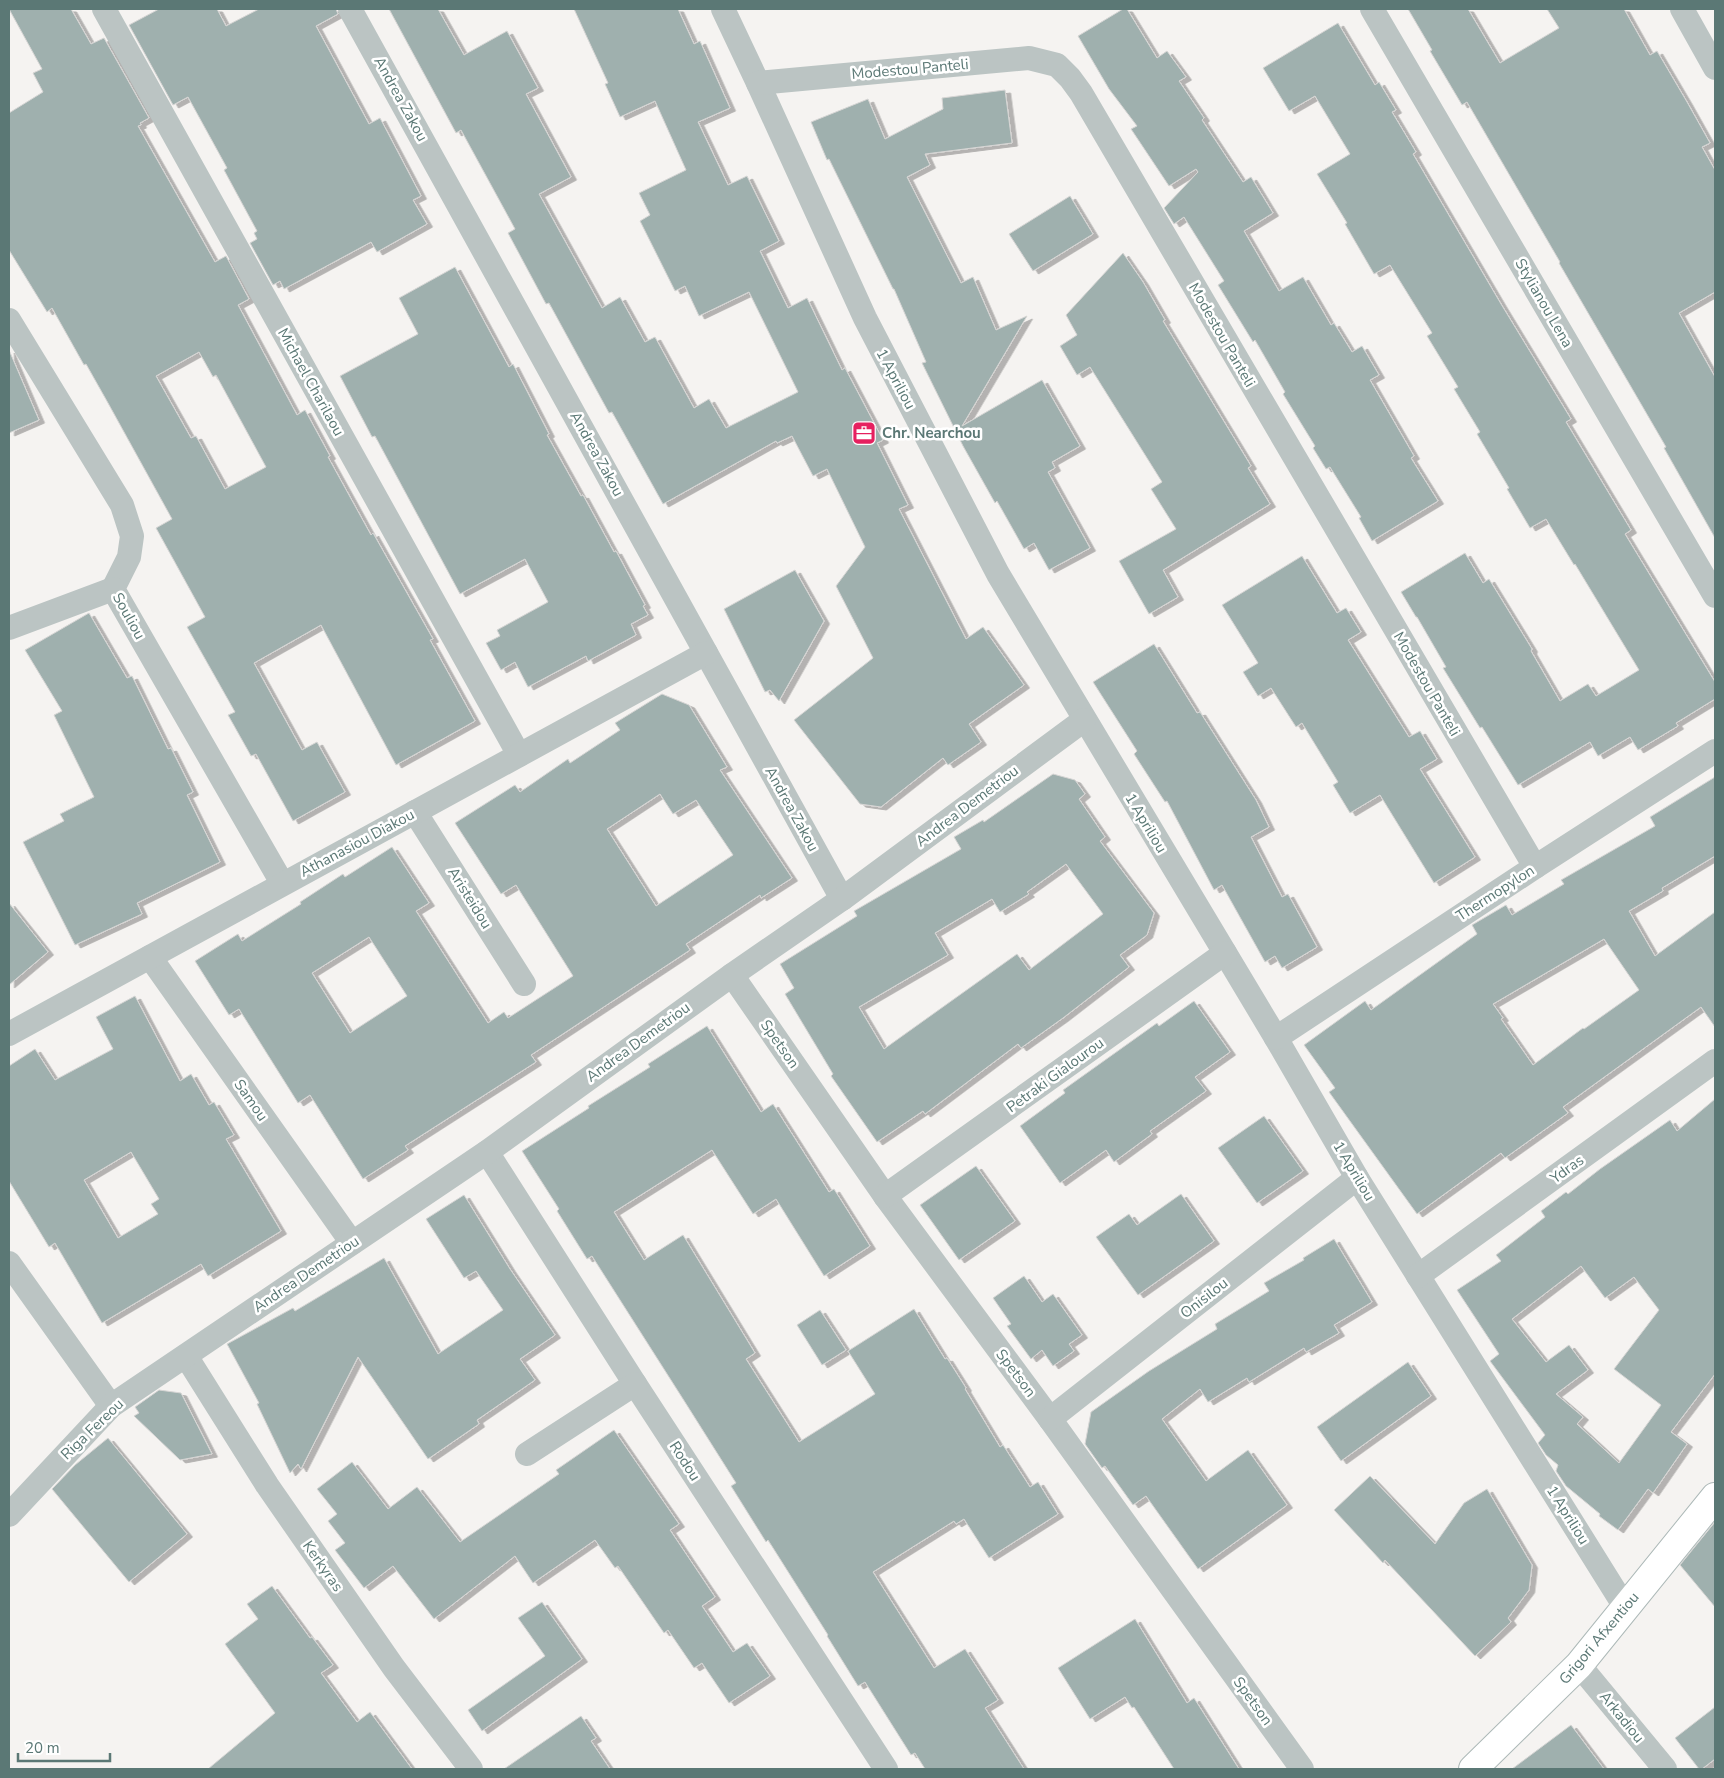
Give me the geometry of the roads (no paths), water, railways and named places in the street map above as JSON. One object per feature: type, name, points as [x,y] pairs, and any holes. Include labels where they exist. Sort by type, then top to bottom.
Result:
[{"type":"street","name":"Michael Charilaou","points":[[104,9],[519,755]]},
{"type":"street","name":"Andrea Zakou","points":[[350,9],[842,900]]},
{"type":"street","name":"1 Apriliou","points":[[723,9],[865,318],[998,574],[1276,1038],[1357,1178],[1625,1607]]},
{"type":"street","name":"Stylianou Lena","points":[[1372,9],[1715,596]]},
{"type":"street","points":[[1682,9],[1715,68]]},
{"type":"street","name":"Modestou Panteli","points":[[758,83],[1029,58],[1057,65],[1070,78],[1081,93],[1535,867]]},
{"type":"street","name":"Souliou","points":[[9,320],[122,506],[132,536],[128,557],[113,589],[282,883]]},
{"type":"street","points":[[9,628],[113,589]]},
{"type":"street","name":"Athanasiou Diakou","points":[[9,1034],[282,883],[706,653]]},
{"type":"street","name":"Andrea Demetriou","points":[[186,1356],[487,1152],[732,974],[842,900],[1084,720]]},
{"type":"street","name":"Thermopylon","points":[[1276,1038],[1715,750]]},
{"type":"street","name":"Aristeidou","points":[[415,812],[524,984]]},
{"type":"street","name":"Petraki Gialourou","points":[[885,1196],[1225,954]]},
{"type":"street","name":"Samou","points":[[150,957],[352,1243]]},
{"type":"street","name":"Spetson","points":[[732,974],[885,1196],[1050,1418],[1302,1769]]},
{"type":"street","name":"Ydras","points":[[1418,1276],[1715,1061]]},
{"type":"street","name":"Rodou","points":[[487,1152],[635,1384],[886,1769]]},
{"type":"street","name":"Onisilou","points":[[1050,1418],[1357,1178]]},
{"type":"street","points":[[9,1263],[111,1406]]},
{"type":"street","name":"Riga Fereou","points":[[9,1515],[111,1406],[186,1356]]},
{"type":"street","name":"Kerkyras","points":[[186,1356],[267,1485],[394,1668],[470,1769]]},
{"type":"street","points":[[527,1454],[635,1384]]},
{"type":"street","name":"Grigori Afxentiou","points":[[1473,1769],[1579,1665],[1715,1497]]},
{"type":"street","name":"Arkadiou","points":[[1579,1665],[1664,1769]]},
{"type":"place","name":"Chr. Nearchou","points":[[864,433]]}]
